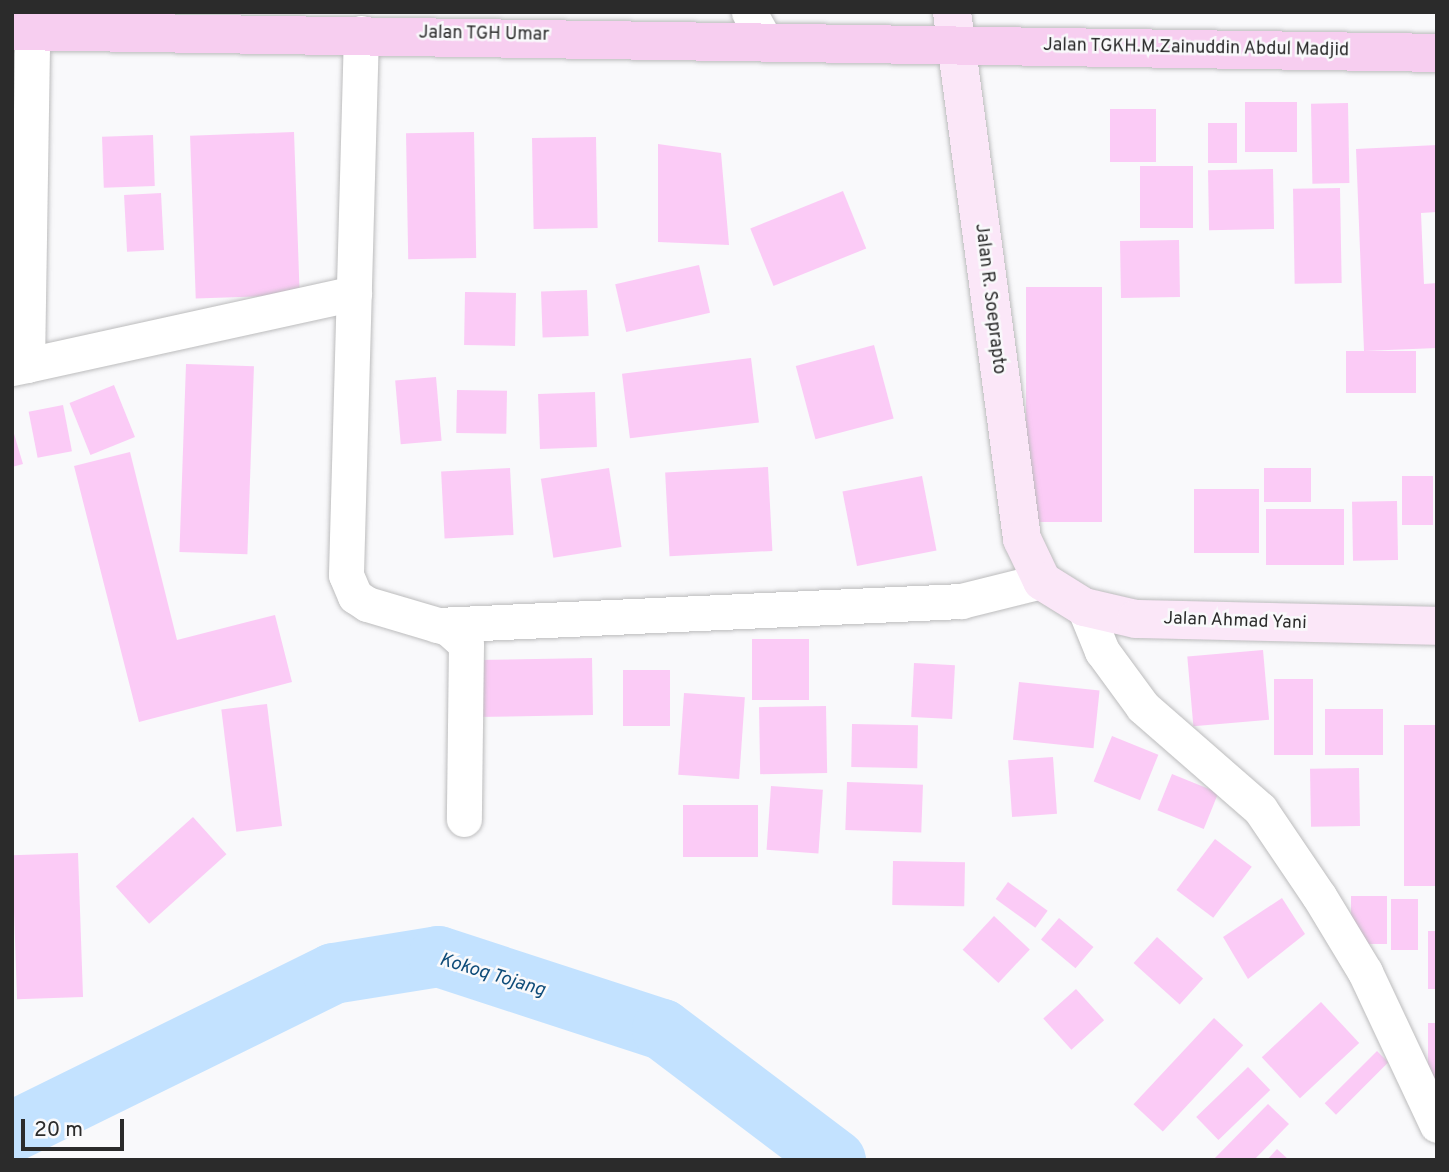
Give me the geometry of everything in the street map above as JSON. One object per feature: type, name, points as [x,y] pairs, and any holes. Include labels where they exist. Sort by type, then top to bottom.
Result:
[{"type":"main road","name":"Jalan TGH Umar","points":[[22,31],[361,33],[757,27],[954,28]]},
{"type":"main road","name":"Jalan TGKH.M.Zainuddin Abdul Madjid","points":[[954,28],[1437,53]]},
{"type":"street","name":"Jalan R. Soeprapto","points":[[954,28],[1022,539],[1042,581]]},
{"type":"street","points":[[22,31],[20,367],[354,293]]},
{"type":"street","points":[[361,33],[346,575],[355,596],[367,604],[437,625],[460,636],[468,653],[464,819]]},
{"type":"street","points":[[437,625],[961,601],[1042,581]]},
{"type":"street","name":"Jalan Ahmad Yani","points":[[1042,581],[1084,607],[1192,622],[1437,626]]},
{"type":"street","points":[[1084,607],[1130,691],[1260,809],[1319,896],[1365,971],[1437,1125]]},
{"type":"building","points":[[1245,102],[1297,102],[1297,152],[1245,152]]},
{"type":"building","points":[[1348,103],[1349,183],[1312,184],[1311,104]]},
{"type":"building","points":[[1110,109],[1156,109],[1156,162],[1110,162]]},
{"type":"building","points":[[1208,123],[1237,123],[1237,163],[1208,163]]},
{"type":"building","points":[[294,132],[300,295],[196,299],[190,136]]},
{"type":"building","points":[[474,132],[476,258],[408,259],[406,133]]},
{"type":"building","points":[[153,135],[155,186],[104,188],[102,137]]},
{"type":"building","points":[[596,137],[598,228],[534,229],[532,138]]},
{"type":"building","points":[[658,144],[721,153],[729,245],[658,242]]},
{"type":"building","points":[[1437,145],[1437,212],[1421,213],[1424,284],[1437,283],[1437,348],[1364,351],[1356,149]]},
{"type":"building","points":[[1140,166],[1193,166],[1193,228],[1140,228]]},
{"type":"building","points":[[1273,169],[1274,229],[1209,230],[1208,170]]},
{"type":"building","points":[[1340,188],[1342,283],[1295,284],[1293,189]]},
{"type":"building","points":[[843,191],[866,248],[774,286],[750,228]]},
{"type":"building","points":[[161,193],[164,250],[127,252],[124,195]]},
{"type":"building","points":[[1179,240],[1180,297],[1121,298],[1120,241]]},
{"type":"building","points":[[699,265],[710,313],[626,332],[615,284]]},
{"type":"building","points":[[1026,287],[1102,287],[1102,522],[1026,522]]},
{"type":"building","points":[[587,290],[589,336],[543,338],[541,292]]},
{"type":"building","points":[[465,292],[516,293],[515,346],[464,345]]},
{"type":"building","points":[[874,345],[894,418],[815,439],[796,366]]},
{"type":"building","points":[[1346,351],[1416,351],[1416,393],[1346,393]]},
{"type":"building","points":[[751,358],[759,423],[630,438],[622,374]]},
{"type":"building","points":[[186,364],[254,366],[247,554],[179,552]]},
{"type":"building","points":[[436,377],[442,441],[401,444],[395,381]]},
{"type":"building","points":[[114,385],[135,437],[90,455],[69,403]]},
{"type":"building","points":[[457,390],[507,391],[506,434],[456,433]]},
{"type":"building","points":[[595,392],[597,447],[540,449],[538,394]]},
{"type":"building","points":[[63,405],[72,451],[38,458],[29,412]]},
{"type":"building","points":[[12,427],[23,464],[12,467]]},
{"type":"building","points":[[130,452],[177,640],[275,615],[292,682],[139,722],[74,466]]},
{"type":"building","points":[[768,467],[772,551],[670,556],[665,472]]},
{"type":"building","points":[[510,468],[514,535],[445,539],[441,472]]},
{"type":"building","points":[[609,468],[622,547],[553,558],[541,479]]},
{"type":"building","points":[[1264,468],[1311,468],[1311,502],[1264,502]]},
{"type":"building","points":[[922,476],[937,551],[857,566],[842,491]]},
{"type":"building","points":[[1402,476],[1433,476],[1433,525],[1402,525]]},
{"type":"building","points":[[1194,489],[1259,489],[1259,553],[1194,553]]},
{"type":"building","points":[[1397,501],[1398,560],[1353,561],[1352,502]]},
{"type":"building","points":[[1266,509],[1344,509],[1344,565],[1266,565]]},
{"type":"building","points":[[752,639],[809,639],[809,700],[752,700]]},
{"type":"building","points":[[1263,650],[1269,720],[1193,726],[1187,657]]},
{"type":"building","points":[[592,658],[593,715],[477,717],[476,660]]},
{"type":"building","points":[[914,663],[955,665],[952,719],[911,717]]},
{"type":"building","points":[[623,670],[670,670],[670,726],[623,726]]},
{"type":"building","points":[[1274,679],[1313,679],[1313,755],[1274,755]]},
{"type":"building","points":[[1019,682],[1100,690],[1093,748],[1013,740]]},
{"type":"building","points":[[684,693],[745,697],[739,779],[678,775]]},
{"type":"building","points":[[267,704],[282,826],[236,832],[221,710]]},
{"type":"building","points":[[826,706],[827,773],[760,774],[759,707]]},
{"type":"building","points":[[1325,709],[1383,709],[1383,755],[1325,755]]},
{"type":"building","points":[[852,724],[918,725],[917,768],[851,767]]},
{"type":"building","points":[[1404,725],[1437,725],[1437,886],[1404,886]]},
{"type":"building","points":[[1112,736],[1158,755],[1140,800],[1094,781]]},
{"type":"building","points":[[1053,757],[1057,814],[1012,817],[1008,760]]},
{"type":"building","points":[[1359,768],[1360,826],[1311,827],[1310,769]]},
{"type":"building","points":[[1172,774],[1218,793],[1204,829],[1157,810]]},
{"type":"building","points":[[847,782],[923,785],[921,833],[845,830]]},
{"type":"building","points":[[771,786],[823,790],[818,853],[767,850]]},
{"type":"building","points":[[683,805],[758,805],[758,857],[683,857]]},
{"type":"building","points":[[193,817],[226,854],[149,924],[116,887]]},
{"type":"building","points":[[1215,839],[1252,867],[1213,918],[1176,890]]},
{"type":"building","points":[[78,853],[83,997],[17,999],[12,855]]},
{"type":"building","points":[[893,861],[965,862],[964,906],[892,905]]},
{"type":"building","points":[[1008,882],[1048,911],[1035,928],[996,899]]},
{"type":"building","points":[[1351,896],[1387,896],[1387,944],[1351,944]]},
{"type":"building","points":[[1282,898],[1305,934],[1248,979],[1223,937]]},
{"type":"building","points":[[1391,899],[1418,899],[1418,950],[1391,950]]},
{"type":"building","points":[[994,916],[1030,949],[998,983],[963,950]]},
{"type":"building","points":[[1059,918],[1093,947],[1075,968],[1041,939]]},
{"type":"building","points":[[1428,931],[1437,931],[1437,989],[1428,989]]},
{"type":"building","points":[[1157,937],[1203,978],[1180,1004],[1134,963]]},
{"type":"building","points":[[1076,989],[1104,1020],[1071,1050],[1043,1018]]},
{"type":"building","points":[[1321,1002],[1359,1043],[1300,1098],[1262,1057]]},
{"type":"building","points":[[1214,1018],[1243,1045],[1163,1132],[1134,1104]]},
{"type":"building","points":[[1428,1023],[1437,1023],[1437,1101],[1428,1101]]},
{"type":"building","points":[[1377,1051],[1388,1062],[1336,1115],[1325,1103]]},
{"type":"building","points":[[1248,1067],[1270,1090],[1218,1140],[1196,1117]]},
{"type":"building","points":[[1268,1104],[1289,1124],[1254,1160],[1213,1160]]},
{"type":"building","points":[[1277,1149],[1289,1160],[1267,1160]]},
{"type":"waterway","name":"Kokoq Tojang","points":[[12,1131],[333,973],[438,956],[662,1029],[835,1160]]}]
